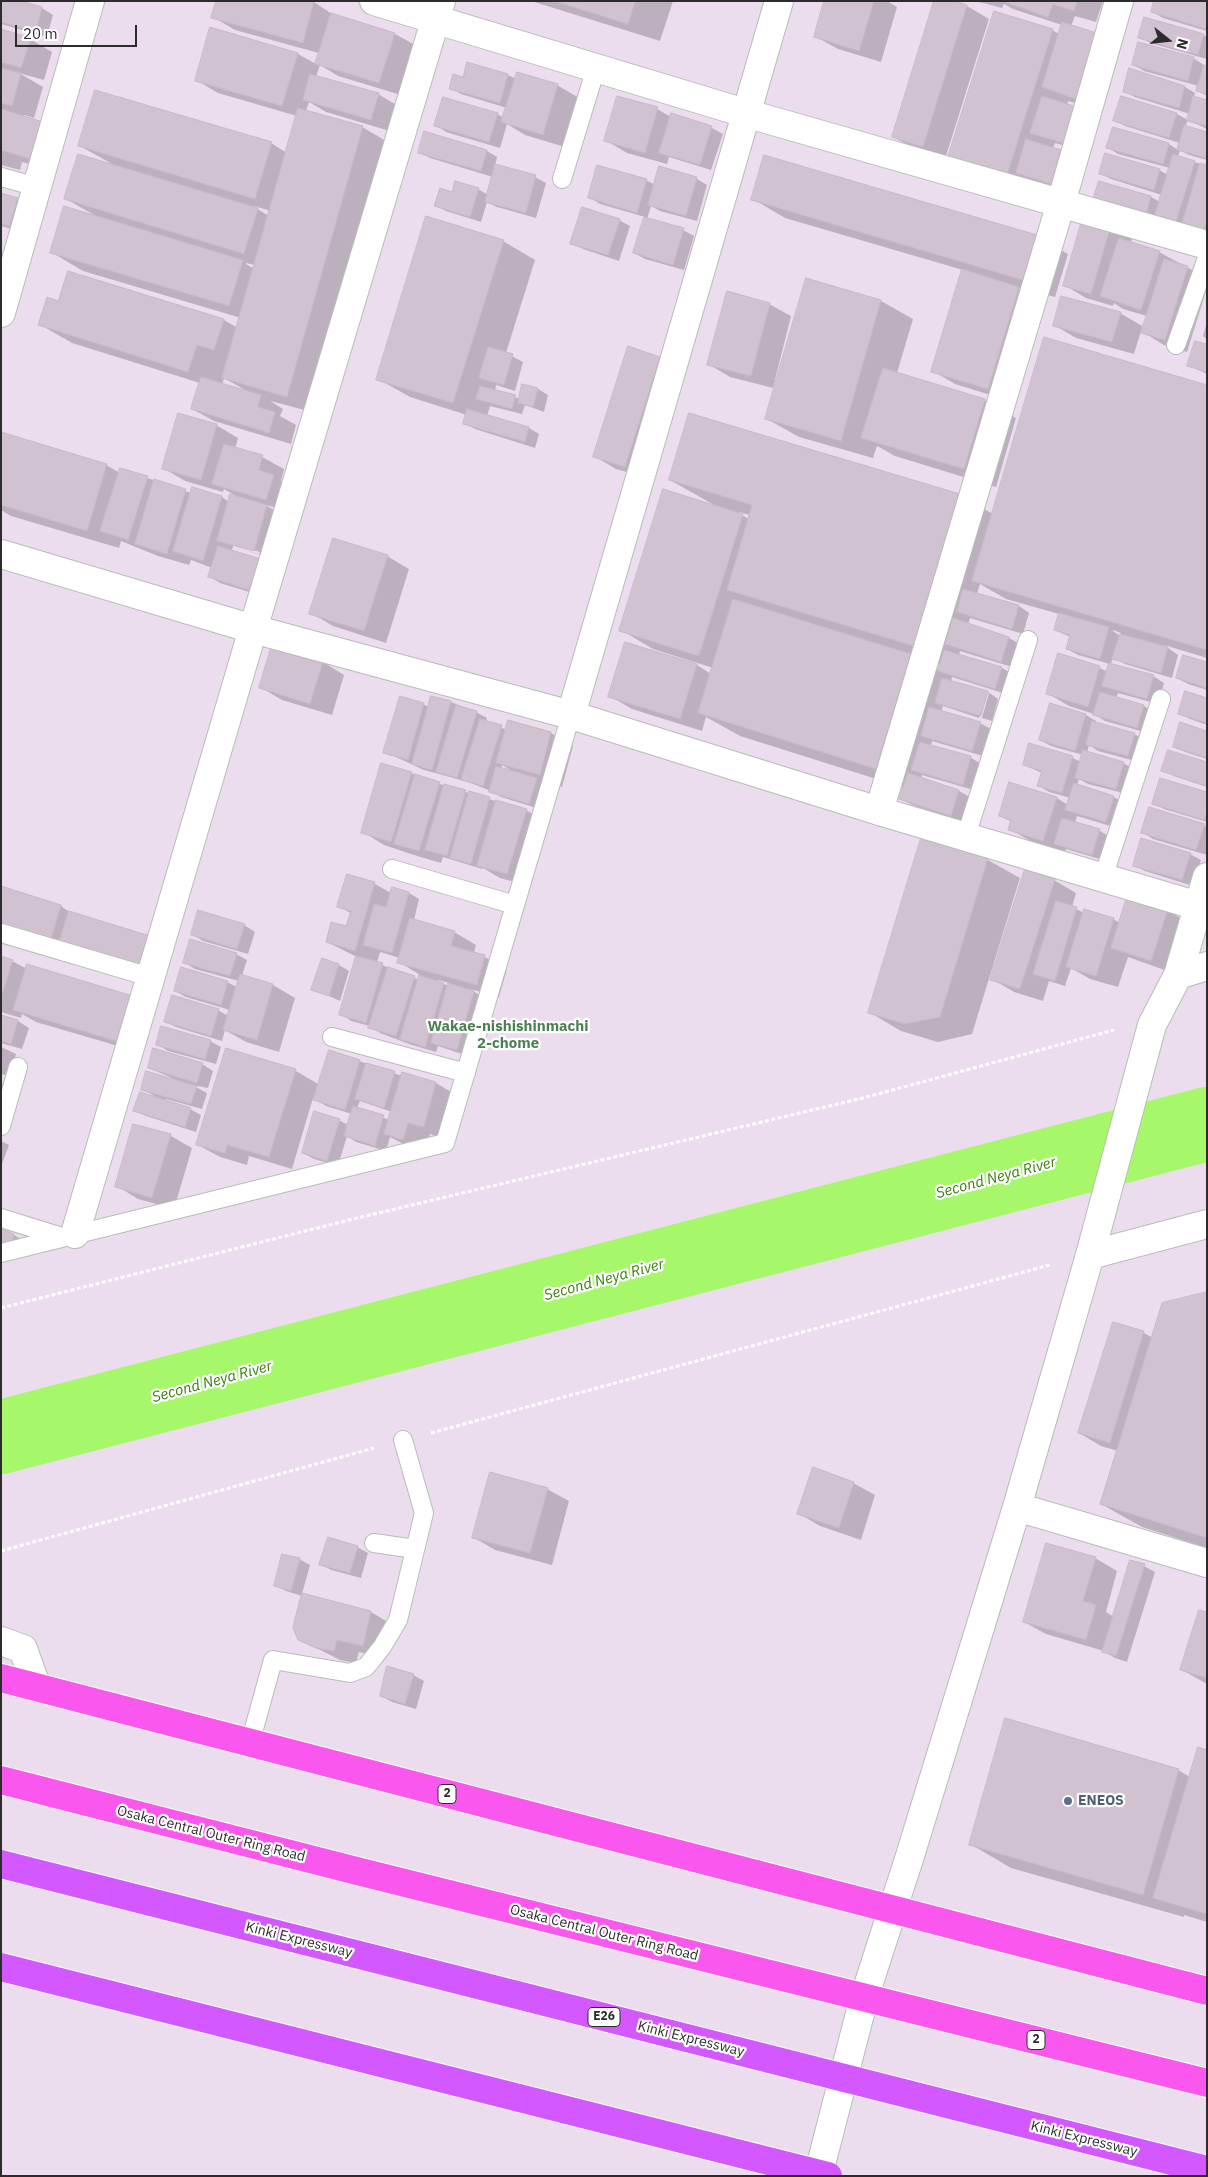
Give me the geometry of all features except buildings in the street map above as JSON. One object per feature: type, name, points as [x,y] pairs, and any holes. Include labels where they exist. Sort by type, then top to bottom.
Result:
[{"type":"highway","name":"Kinki Expressway","points":[[1,1864],[1207,2170]]},
{"type":"highway","points":[[1,1967],[828,2176]]},
{"type":"main road","name":"2","points":[[1,1678],[1200,1990]]},
{"type":"main road","name":"Osaka Central Outer Ring Road","points":[[1,1780],[357,1871],[1207,2083]]},
{"type":"street","points":[[1,313],[90,1]]},
{"type":"street","points":[[374,1],[438,10],[596,68],[745,113],[1207,245]]},
{"type":"street","points":[[571,715],[778,1]]},
{"type":"street","points":[[879,811],[1061,203],[1119,1]]},
{"type":"street","points":[[68,1235],[150,977],[252,629],[438,10]]},
{"type":"street","points":[[1,554],[252,629],[571,715],[879,811],[1198,906]]},
{"type":"street","points":[[818,2176],[864,1998],[1017,1507],[1090,1255],[1149,1037],[1178,974],[1207,877]]},
{"type":"street","points":[[1178,974],[1207,966]]},
{"type":"street","points":[[1090,1255],[1207,1224]]},
{"type":"street","points":[[1017,1507],[1207,1563]]},
{"type":"street","points":[[1,1641],[23,1650],[37,1688]]},
{"type":"lane","points":[[562,179],[596,68]]},
{"type":"lane","points":[[1,177],[37,187]]},
{"type":"lane","points":[[1176,345],[1207,258]]},
{"type":"lane","points":[[966,836],[1028,640]]},
{"type":"lane","points":[[1103,878],[1161,699]]},
{"type":"lane","points":[[1,1253],[445,1143],[571,715]]},
{"type":"lane","points":[[392,869],[515,905]]},
{"type":"lane","points":[[1,933],[150,977]]},
{"type":"lane","points":[[332,1037],[466,1073]]},
{"type":"lane","points":[[1,1126],[18,1067]]},
{"type":"lane","points":[[1,1218],[68,1235]]},
{"type":"lane","points":[[250,1743],[273,1660],[350,1673],[366,1667],[382,1648],[398,1620],[424,1513],[403,1440]]},
{"type":"lane","points":[[374,1543],[415,1549]]},
{"type":"path","points":[[1,1308],[349,1220],[863,1098],[1103,1032],[1149,1037]]},
{"type":"path","points":[[1,1551],[403,1440],[1090,1255]]},
{"type":"waterway","name":"Second Neya River","points":[[1,1437],[1207,1124]]},
{"type":"place","name":"ENEOS","points":[[1068,1801]]},
{"type":"district","name":"Wakae-nishishinmachi 2-chome","points":[[508,1036]]}]
